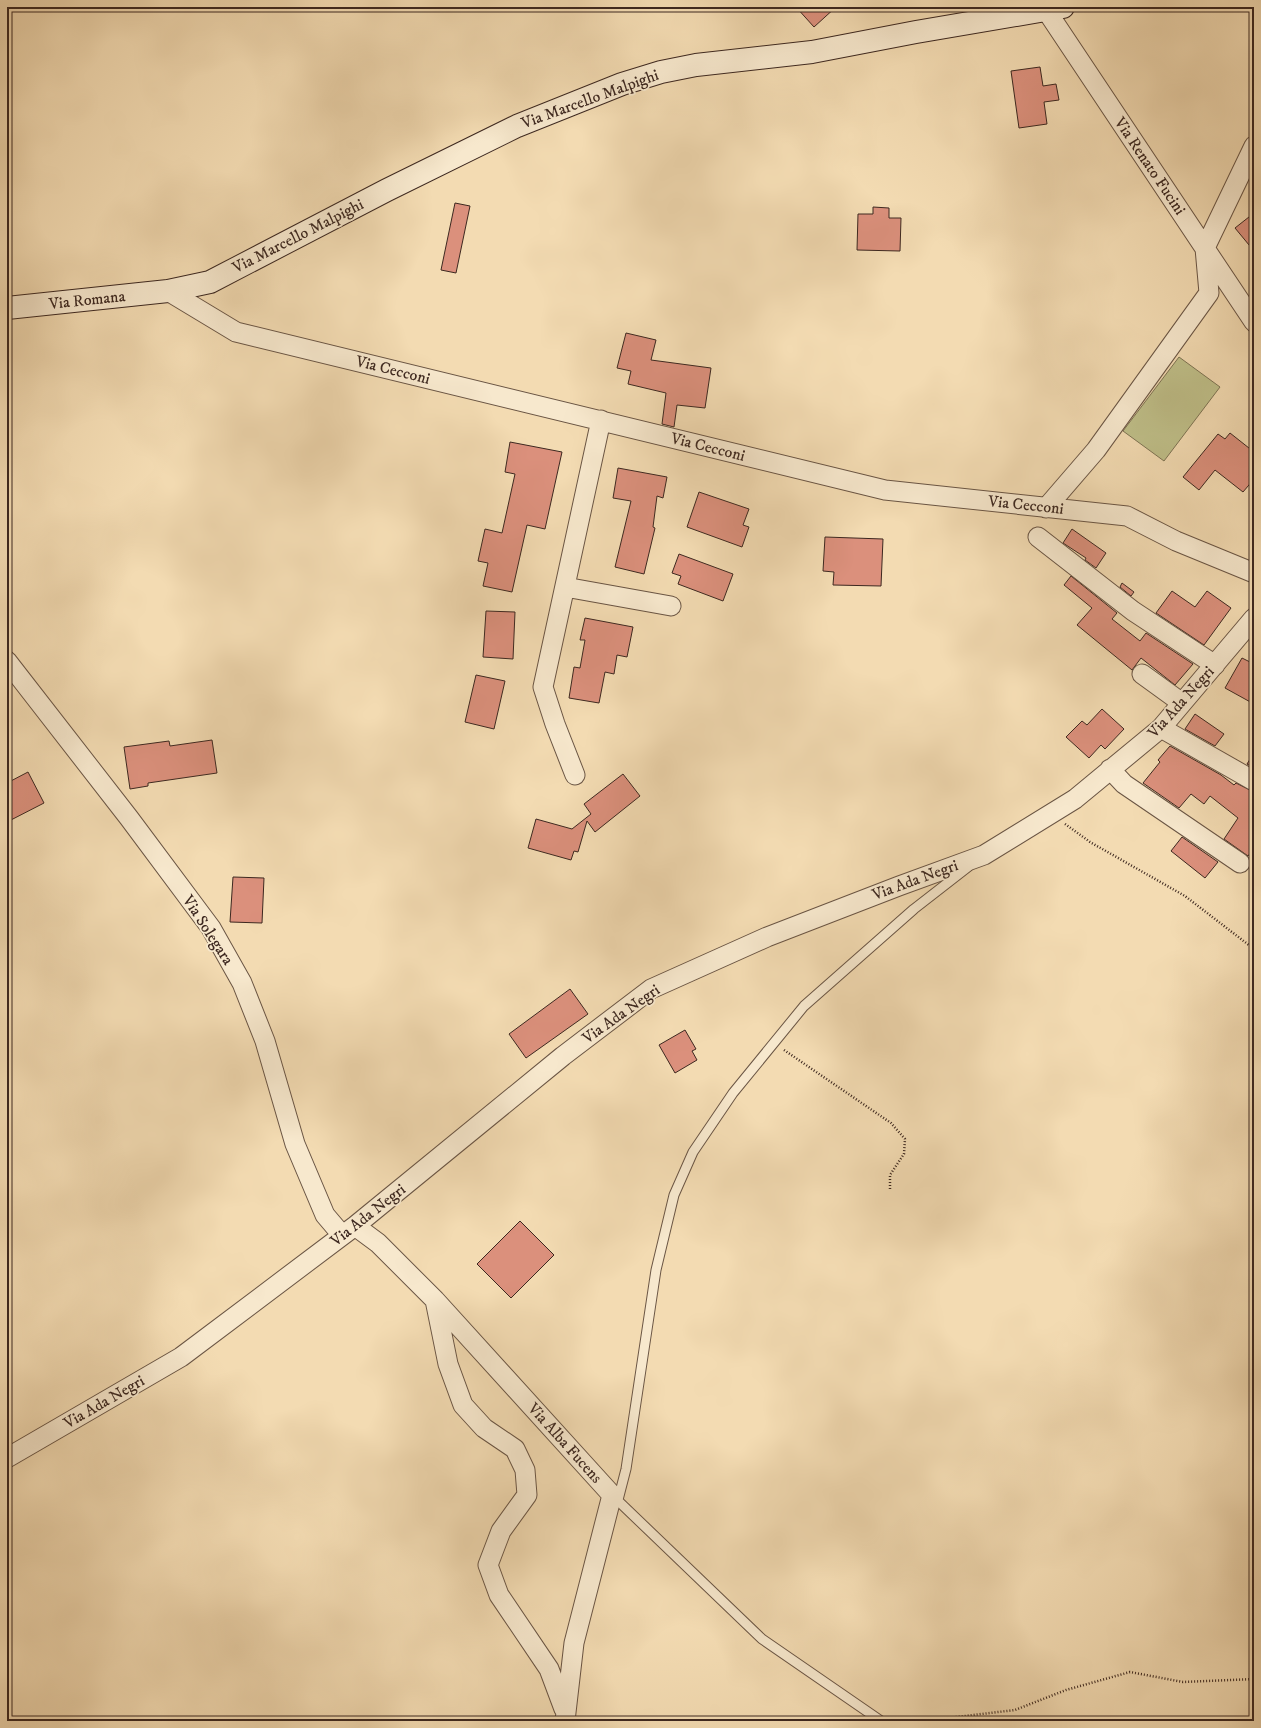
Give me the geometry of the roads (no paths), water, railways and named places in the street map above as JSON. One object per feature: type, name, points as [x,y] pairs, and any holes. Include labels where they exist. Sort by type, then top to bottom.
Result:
[{"type":"main road","name":"Via Marcello Malpighi","points":[[168,291],[210,282],[387,190],[518,126],[622,84],[661,72],[696,65],[812,52],[1055,8]]},
{"type":"main road","name":"Via Romana","points":[[7,308],[168,291]]},
{"type":"street","name":"Via Renato Fucini","points":[[1055,8],[1205,248],[1254,322]]},
{"type":"street","points":[[1046,508],[1096,450],[1209,293],[1205,248],[1254,146]]},
{"type":"street","name":"Via Cecconi","points":[[168,291],[236,332],[886,490],[1127,516],[1176,541],[1254,573]]},
{"type":"street","points":[[575,775],[555,724],[543,687],[600,420]]},
{"type":"street","points":[[1038,537],[1133,612],[1215,665]]},
{"type":"street","points":[[565,587],[671,606]]},
{"type":"street","name":"Via Ada Negri","points":[[7,1458],[181,1357],[349,1231],[563,1056],[651,989],[767,937],[898,886],[984,855],[1075,799],[1161,728],[1254,618]]},
{"type":"street","name":"Via Solegara","points":[[7,661],[129,818],[211,928],[242,983],[262,1034],[295,1144],[325,1215],[349,1231]]},
{"type":"street","points":[[1142,674],[1182,703]]},
{"type":"street","points":[[1161,728],[1254,781]]},
{"type":"street","points":[[1110,769],[1124,784],[1240,863]]},
{"type":"street","name":"Via Alba Fucens","points":[[349,1231],[378,1243],[435,1300],[615,1497],[574,1643],[565,1718]]},
{"type":"street","points":[[435,1300],[448,1364],[463,1405],[484,1428],[514,1449],[525,1470],[527,1495],[501,1531],[488,1565],[499,1595],[549,1669],[565,1718]]},
{"type":"lane","points":[[881,1721],[762,1639],[615,1497],[626,1469],[656,1270],[674,1195],[693,1152],[733,1093],[804,1006],[914,909],[984,855]]}]
